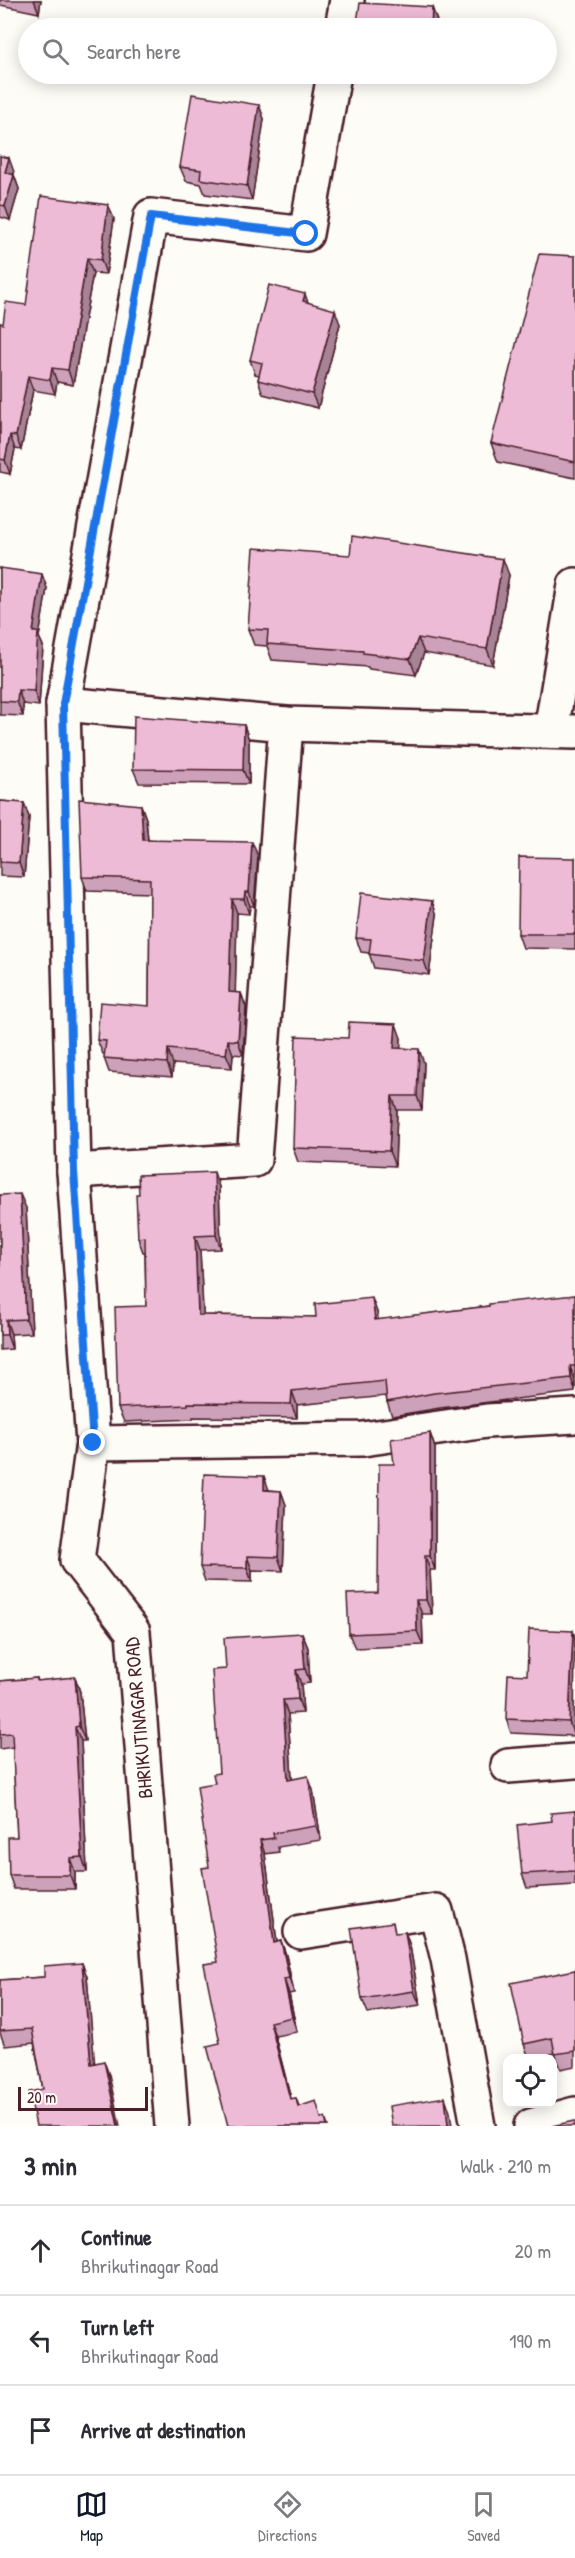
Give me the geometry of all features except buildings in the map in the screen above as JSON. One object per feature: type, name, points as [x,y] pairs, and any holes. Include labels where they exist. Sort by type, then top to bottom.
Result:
[{"type":"street","points":[[344,18],[347,0]]},
{"type":"street","name":"BHRIKUTINAGAR ROAD","points":[[172,2126],[133,1632],[77,1560],[93,1443],[74,1171],[63,704],[151,216],[306,234],[332,84]]},
{"type":"street","points":[[63,704],[286,724],[563,732],[575,585]]},
{"type":"street","points":[[74,1171],[254,1160],[286,724]]},
{"type":"street","points":[[93,1443],[363,1439],[487,1420],[575,1416]]},
{"type":"street","points":[[508,1766],[575,1761]]},
{"type":"street","points":[[301,1932],[436,1911],[448,1959],[478,2126]]},
{"type":"street","points":[[531,2126],[575,2114]]},
{"type":"route","points":[[93,1443],[74,1171],[63,704],[151,216],[306,234]]}]
